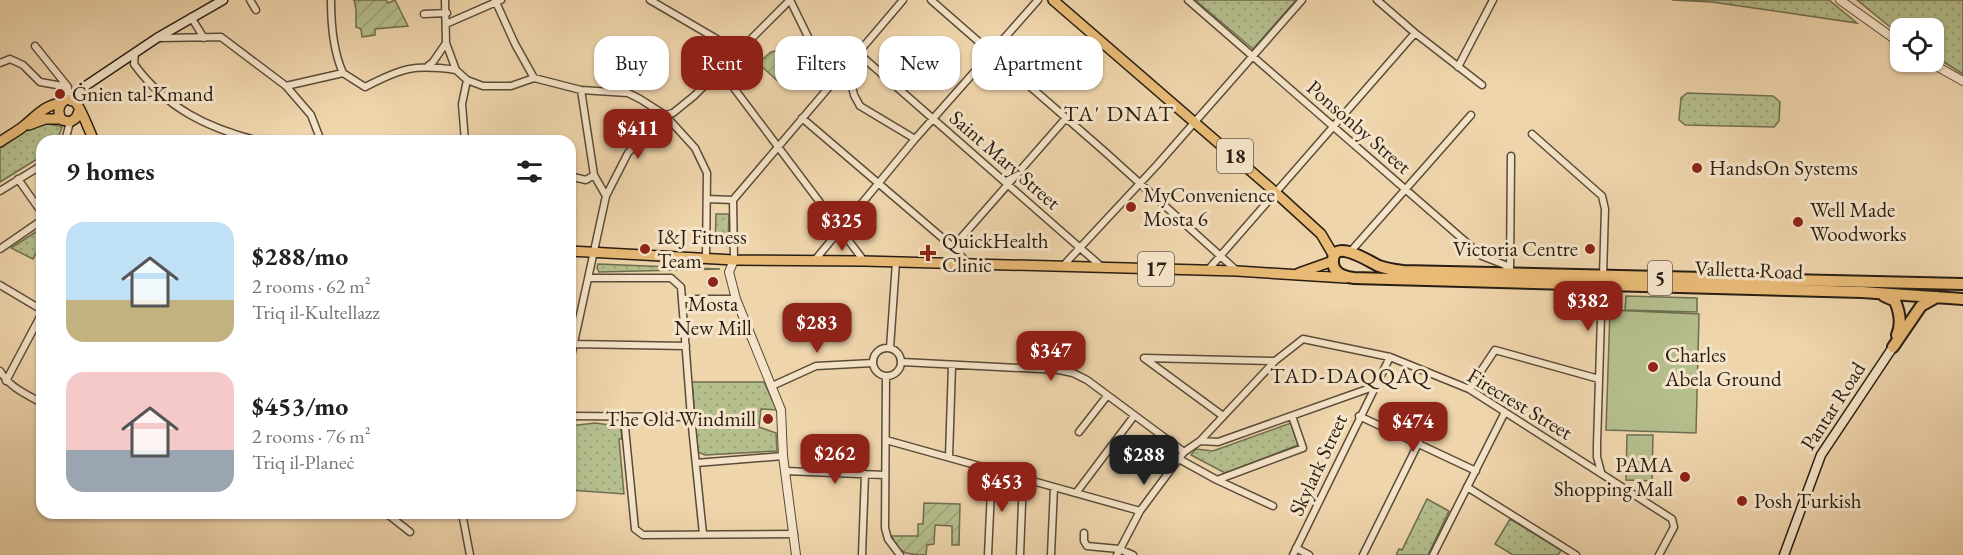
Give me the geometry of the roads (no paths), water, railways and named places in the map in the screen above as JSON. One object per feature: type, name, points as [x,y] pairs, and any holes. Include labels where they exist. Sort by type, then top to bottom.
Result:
[{"type":"highway","points":[[1346,278],[1336,271],[1333,258],[1343,251],[1351,251]]},
{"type":"highway","name":"Valletta Road","points":[[1351,251],[1380,266],[1392,269],[1963,299]]},
{"type":"highway","name":"5","points":[[1346,278],[1602,281]]},
{"type":"highway","name":"Valletta Road","points":[[1602,281],[1963,284]]},
{"type":"highway","points":[[1880,293],[1895,302],[1899,311],[1900,328],[1893,347]]},
{"type":"highway","points":[[1893,347],[1921,306],[1938,297]]},
{"type":"main road","points":[[86,135],[58,110],[66,101],[157,38],[223,0]]},
{"type":"main road","name":"18","points":[[1053,0],[1321,234],[1333,258]]},
{"type":"main road","points":[[0,142],[23,127],[38,113],[56,103],[66,101],[78,105],[90,135]]},
{"type":"main road","points":[[23,127],[45,119],[67,120],[79,111]]},
{"type":"main road","name":"17","points":[[576,251],[734,260],[864,261],[1297,273],[1346,278]]},
{"type":"main road","name":"17","points":[[1297,273],[1333,258]]},
{"type":"main road","name":"Pantar Road","points":[[1784,555],[1821,455],[1893,347]]},
{"type":"street","points":[[250,0],[256,10]]},
{"type":"street","points":[[331,0],[331,21],[339,64],[343,73],[365,87],[397,70],[427,66],[456,70]]},
{"type":"street","points":[[445,0],[446,43],[456,70],[467,80],[483,86],[511,86],[534,78],[581,90],[628,93],[640,99],[663,117],[694,148],[707,173],[706,257]]},
{"type":"street","points":[[650,0],[712,36]]},
{"type":"street","points":[[755,36],[790,0],[808,36]]},
{"type":"street","points":[[867,42],[903,0]]},
{"type":"street","points":[[931,0],[973,36]]},
{"type":"street","points":[[1006,36],[1038,0]]},
{"type":"street","name":"Ponsonby Street","points":[[1188,0],[1482,256],[1505,266],[1510,274]]},
{"type":"street","points":[[1062,267],[1140,184],[1302,0]]},
{"type":"street","points":[[1377,0],[1482,85]]},
{"type":"street","points":[[1458,66],[1493,0]]},
{"type":"street","points":[[1840,0],[1890,36]]},
{"type":"street","points":[[1849,0],[1876,26]]},
{"type":"street","points":[[446,24],[497,1],[514,44],[534,78]]},
{"type":"street","points":[[424,14],[447,13]]},
{"type":"street","points":[[191,17],[204,38]]},
{"type":"street","points":[[1208,270],[1415,33]]},
{"type":"street","points":[[157,38],[220,37],[286,86],[311,115],[319,135]]},
{"type":"street","points":[[427,66],[433,62],[446,43]]},
{"type":"street","points":[[35,46],[68,87],[66,101]]},
{"type":"street","points":[[135,53],[134,64],[171,103],[213,127],[239,135]]},
{"type":"street","points":[[0,63],[10,59],[23,65],[40,82],[68,87]]},
{"type":"street","name":"Saint Mary Street","points":[[867,61],[1104,268]]},
{"type":"street","points":[[1944,70],[1963,81]]},
{"type":"street","points":[[286,86],[343,73]]},
{"type":"street","points":[[815,260],[915,139],[972,75]]},
{"type":"street","points":[[465,135],[462,104],[467,80]]},
{"type":"street","points":[[581,90],[594,175],[606,196]]},
{"type":"street","points":[[576,332],[606,196],[628,153],[663,117],[673,113],[700,90]]},
{"type":"street","points":[[735,90],[864,261]]},
{"type":"street","points":[[796,555],[783,456],[781,410],[736,299],[729,272],[734,260],[733,200],[826,90]]},
{"type":"street","points":[[853,90],[860,106],[915,139]]},
{"type":"street","points":[[1035,90],[1237,271]]},
{"type":"street","points":[[1351,251],[1471,115]]},
{"type":"street","points":[[953,247],[1066,117]]},
{"type":"street","points":[[802,118],[953,247],[968,264]]},
{"type":"street","points":[[66,135],[67,120]]},
{"type":"street","points":[[1532,134],[1602,196],[1605,209],[1597,457],[1600,472]]},
{"type":"street","points":[[1510,274],[1511,156]]},
{"type":"street","points":[[0,191],[36,168]]},
{"type":"street","points":[[576,178],[586,180],[594,175]]},
{"type":"street","points":[[18,179],[36,204]]},
{"type":"street","points":[[707,199],[733,200]]},
{"type":"street","points":[[0,249],[36,224]]},
{"type":"street","points":[[1481,274],[1482,256]]},
{"type":"street","points":[[890,348],[896,262]]},
{"type":"street","points":[[589,278],[671,278],[681,287],[703,534]]},
{"type":"street","points":[[0,285],[36,307]]},
{"type":"street","points":[[682,299],[736,299]]},
{"type":"street","points":[[6,381],[36,323]]},
{"type":"street","name":"Firecrest Street","points":[[1275,362],[1303,339],[1390,357],[1469,389],[1672,519],[1674,527],[1659,555]]},
{"type":"street","points":[[576,344],[686,346]]},
{"type":"street","points":[[890,348],[898,353],[902,362],[899,371],[886,376],[877,372],[873,363],[878,351],[890,348]]},
{"type":"street","points":[[1469,389],[1495,350],[1599,379]]},
{"type":"street","name":"Skylark Street","points":[[1294,552],[1390,357]]},
{"type":"street","points":[[1223,416],[1144,358],[1275,362]]},
{"type":"street","points":[[902,362],[1059,370],[1073,373],[1087,380],[1184,452]]},
{"type":"street","points":[[1118,552],[1140,510],[1184,452],[1200,441],[1275,362]]},
{"type":"street","points":[[772,386],[816,366],[873,363]]},
{"type":"street","points":[[949,457],[952,365]]},
{"type":"street","points":[[0,371],[14,388],[36,400]]},
{"type":"street","points":[[886,376],[885,528],[888,539],[900,555]]},
{"type":"street","points":[[1200,441],[1218,442],[1374,387]]},
{"type":"street","points":[[1078,432],[1107,396]]},
{"type":"street","points":[[1433,555],[1505,412]]},
{"type":"street","points":[[576,416],[691,417]]},
{"type":"street","points":[[1076,493],[1134,416]]},
{"type":"street","points":[[1217,480],[1303,448],[1292,416]]},
{"type":"street","points":[[1359,416],[1419,442],[1476,471]]},
{"type":"street","points":[[624,417],[635,529],[643,535],[794,534]]},
{"type":"street","points":[[886,440],[1140,510]]},
{"type":"street","points":[[1363,555],[1419,442]]},
{"type":"street","points":[[696,463],[783,456]]},
{"type":"street","points":[[1585,463],[1597,457]]},
{"type":"street","points":[[1179,459],[1273,506]]},
{"type":"street","points":[[988,555],[992,469]]},
{"type":"street","points":[[785,471],[885,475]]},
{"type":"street","points":[[862,552],[865,474]]},
{"type":"street","points":[[1020,555],[1023,478]]},
{"type":"street","points":[[1052,555],[1054,487]]},
{"type":"street","points":[[1467,487],[1576,555]]},
{"type":"street","points":[[394,519],[410,532]]},
{"type":"street","points":[[463,519],[470,555]]},
{"type":"street","points":[[1084,533],[1087,546],[1133,555]]},
{"type":"street","points":[[1294,552],[1309,555]]},
{"type":"place","name":"Ġnien tal-Kmand","points":[[60,94]]},
{"type":"place","name":"HandsOn Systems","points":[[1697,168]]},
{"type":"place","name":"MyConvenience Mosta 6","points":[[1131,207]]},
{"type":"place","name":"Well Made Woodworks","points":[[1798,222]]},
{"type":"place","name":"I&J Fitness Team","points":[[645,249]]},
{"type":"place","name":"Victoria Centre","points":[[1590,249]]},
{"type":"place","name":"QuickHealth Clinic","points":[[928,253]]},
{"type":"place","name":"Mosta New Mill","points":[[713,282]]},
{"type":"place","name":"Charles Abela Ground","points":[[1653,367]]},
{"type":"place","name":"The Old Windmill","points":[[768,419]]},
{"type":"place","name":"PAMA Shopping Mall","points":[[1685,477]]},
{"type":"place","name":"Posh Turkish","points":[[1742,501]]},
{"type":"district","name":"TA' DNAT","points":[[1119,113]]},
{"type":"district","name":"TAD-DAQQAQ","points":[[1350,375]]}]
